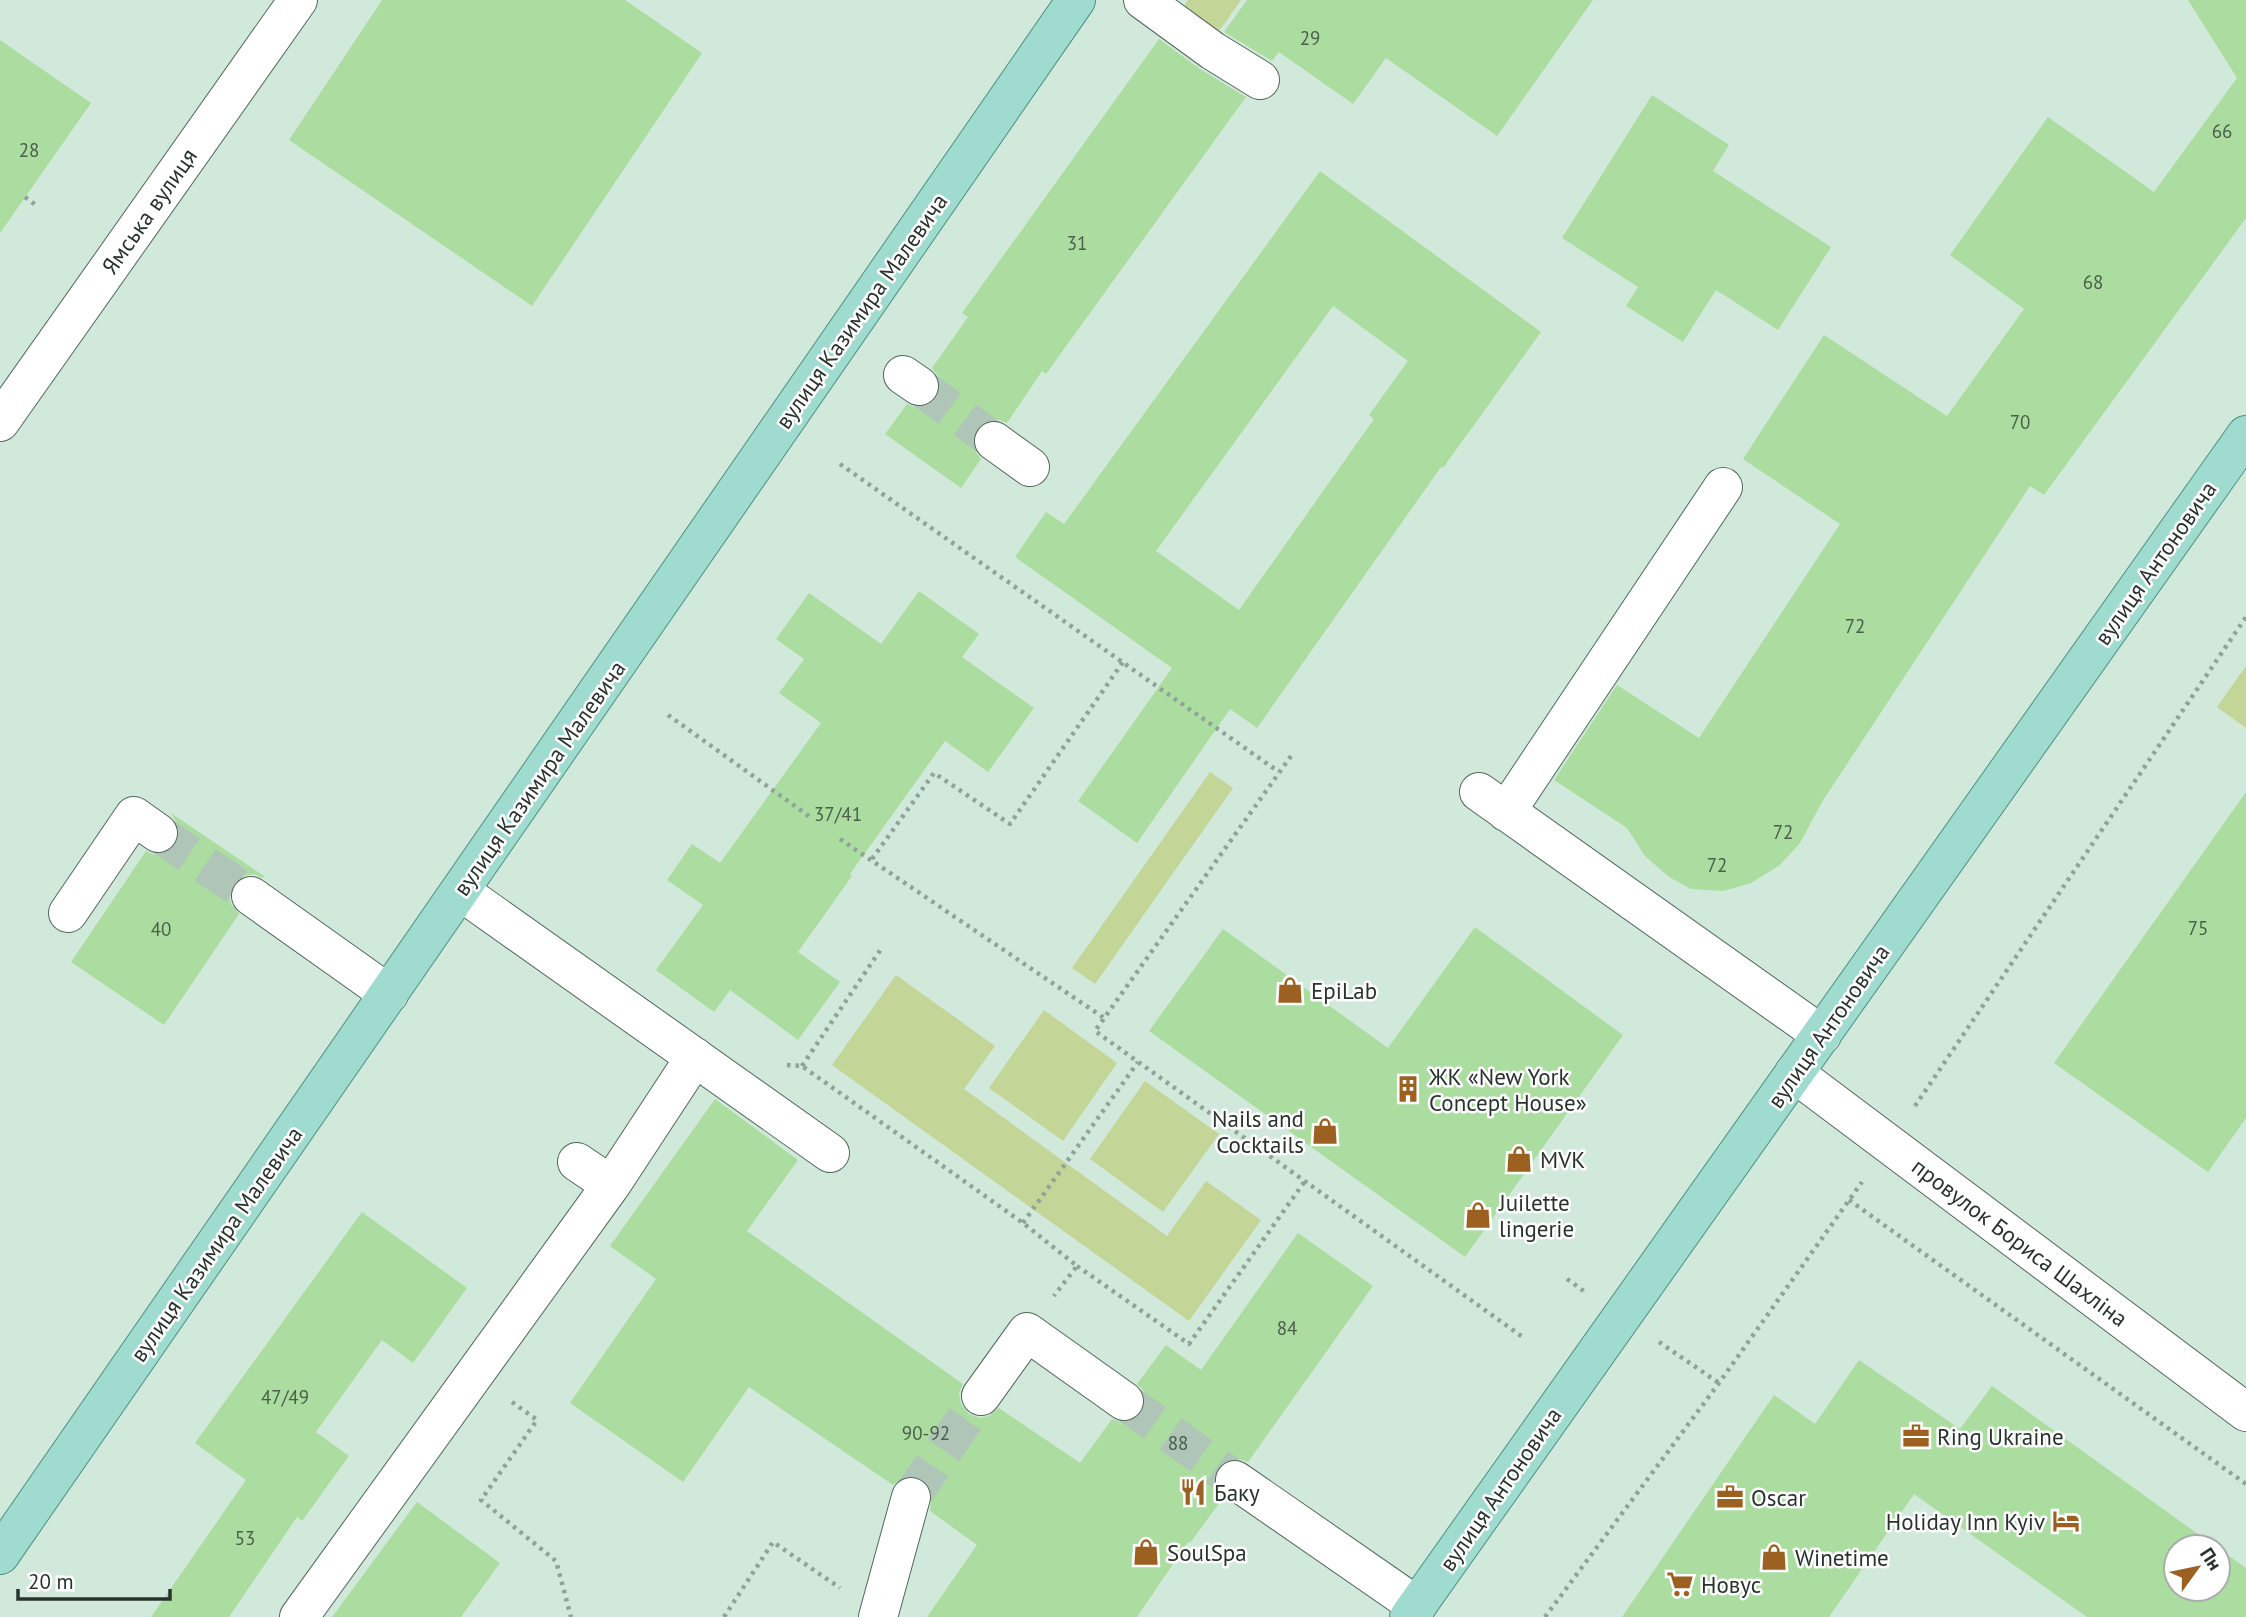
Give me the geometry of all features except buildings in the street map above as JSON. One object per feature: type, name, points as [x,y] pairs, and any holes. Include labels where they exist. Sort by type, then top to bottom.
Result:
[{"type":"main road","name":"вулиця Казимира Малевича","points":[[0,1555],[1076,0]]},
{"type":"main road","name":"вулиця Антоновича","points":[[1413,1611],[2246,435]]},
{"type":"street","name":"Ямська вулиця","points":[[0,422],[298,0]]},
{"type":"street","points":[[1143,0],[1213,51],[1260,80]]},
{"type":"street","points":[[994,441],[1030,467]]},
{"type":"street","points":[[1723,487],[1492,802],[1822,1035]]},
{"type":"street","points":[[68,913],[134,816],[158,833]]},
{"type":"street","points":[[460,891],[830,1153]]},
{"type":"street","points":[[251,896],[389,994]]},
{"type":"street","points":[[299,1617],[611,1185],[695,1057]]},
{"type":"street","name":"провулок Бориса Шахліна","points":[[1794,1073],[2246,1412]]},
{"type":"street","points":[[577,1162],[611,1185]]},
{"type":"street","points":[[981,1396],[1027,1332],[1124,1401]]},
{"type":"street","points":[[1235,1480],[1413,1611]]},
{"type":"street","points":[[865,1606],[911,1497]]},
{"type":"path","points":[[25,197],[37,206]]},
{"type":"path","points":[[840,464],[1279,772]]},
{"type":"path","points":[[1545,1617],[1719,1383],[1889,1144],[2246,617]]},
{"type":"path","points":[[872,859],[934,773],[1010,824],[1123,662]]},
{"type":"path","points":[[668,715],[813,820]]},
{"type":"path","points":[[1291,756],[1096,1031],[1524,1339]]},
{"type":"path","points":[[840,839],[1104,1018]]},
{"type":"path","points":[[881,949],[802,1066],[1189,1344],[1304,1181]]},
{"type":"path","points":[[1023,1223],[1138,1062]]},
{"type":"path","points":[[1849,1200],[2246,1483]]},
{"type":"path","points":[[1027,1332],[1077,1266]]},
{"type":"path","points":[[474,1375],[537,1420],[481,1500],[556,1561],[571,1617]]},
{"type":"path","points":[[724,1617],[773,1542],[865,1606]]},
{"type":"green space","points":[[1188,0],[1241,0],[1219,31],[1184,6]]},
{"type":"green space","points":[[2246,666],[2246,728],[2217,707]]},
{"type":"green space","points":[[1210,772],[1233,788],[1095,984],[1072,968]]},
{"type":"green space","points":[[896,975],[995,1046],[964,1089],[1167,1236],[1206,1181],[1261,1220],[1189,1321],[832,1065]]},
{"type":"green space","points":[[1044,1010],[1117,1063],[1063,1141],[989,1088]]},
{"type":"green space","points":[[1145,1081],[1219,1134],[1163,1212],[1090,1159]]},
{"type":"tunnel","points":[[919,386],[994,441]]},
{"type":"tunnel","points":[[158,833],[251,896]]},
{"type":"tunnel","points":[[911,1497],[981,1396]]},
{"type":"tunnel","points":[[1124,1401],[1235,1480]]},
{"type":"place","name":"EpiLab","points":[[1290,990]]},
{"type":"place","name":"ЖК «New York Concept House»","points":[[1408,1089]]},
{"type":"place","name":"Nails and Cocktails","points":[[1325,1131]]},
{"type":"place","name":"MVK","points":[[1519,1159]]},
{"type":"place","name":"Juilette lingerie","points":[[1478,1215]]},
{"type":"place","name":"Ring Ukraine","points":[[1916,1436]]},
{"type":"place","name":"Баку","points":[[1193,1492]]},
{"type":"place","name":"Oscar","points":[[1730,1497]]},
{"type":"place","name":"Holiday Inn Kyiv","points":[[2066,1521]]},
{"type":"place","name":"SoulSpa","points":[[1146,1552]]},
{"type":"place","name":"Winetime","points":[[1774,1557]]},
{"type":"place","name":"Новус","points":[[1680,1584]]}]
